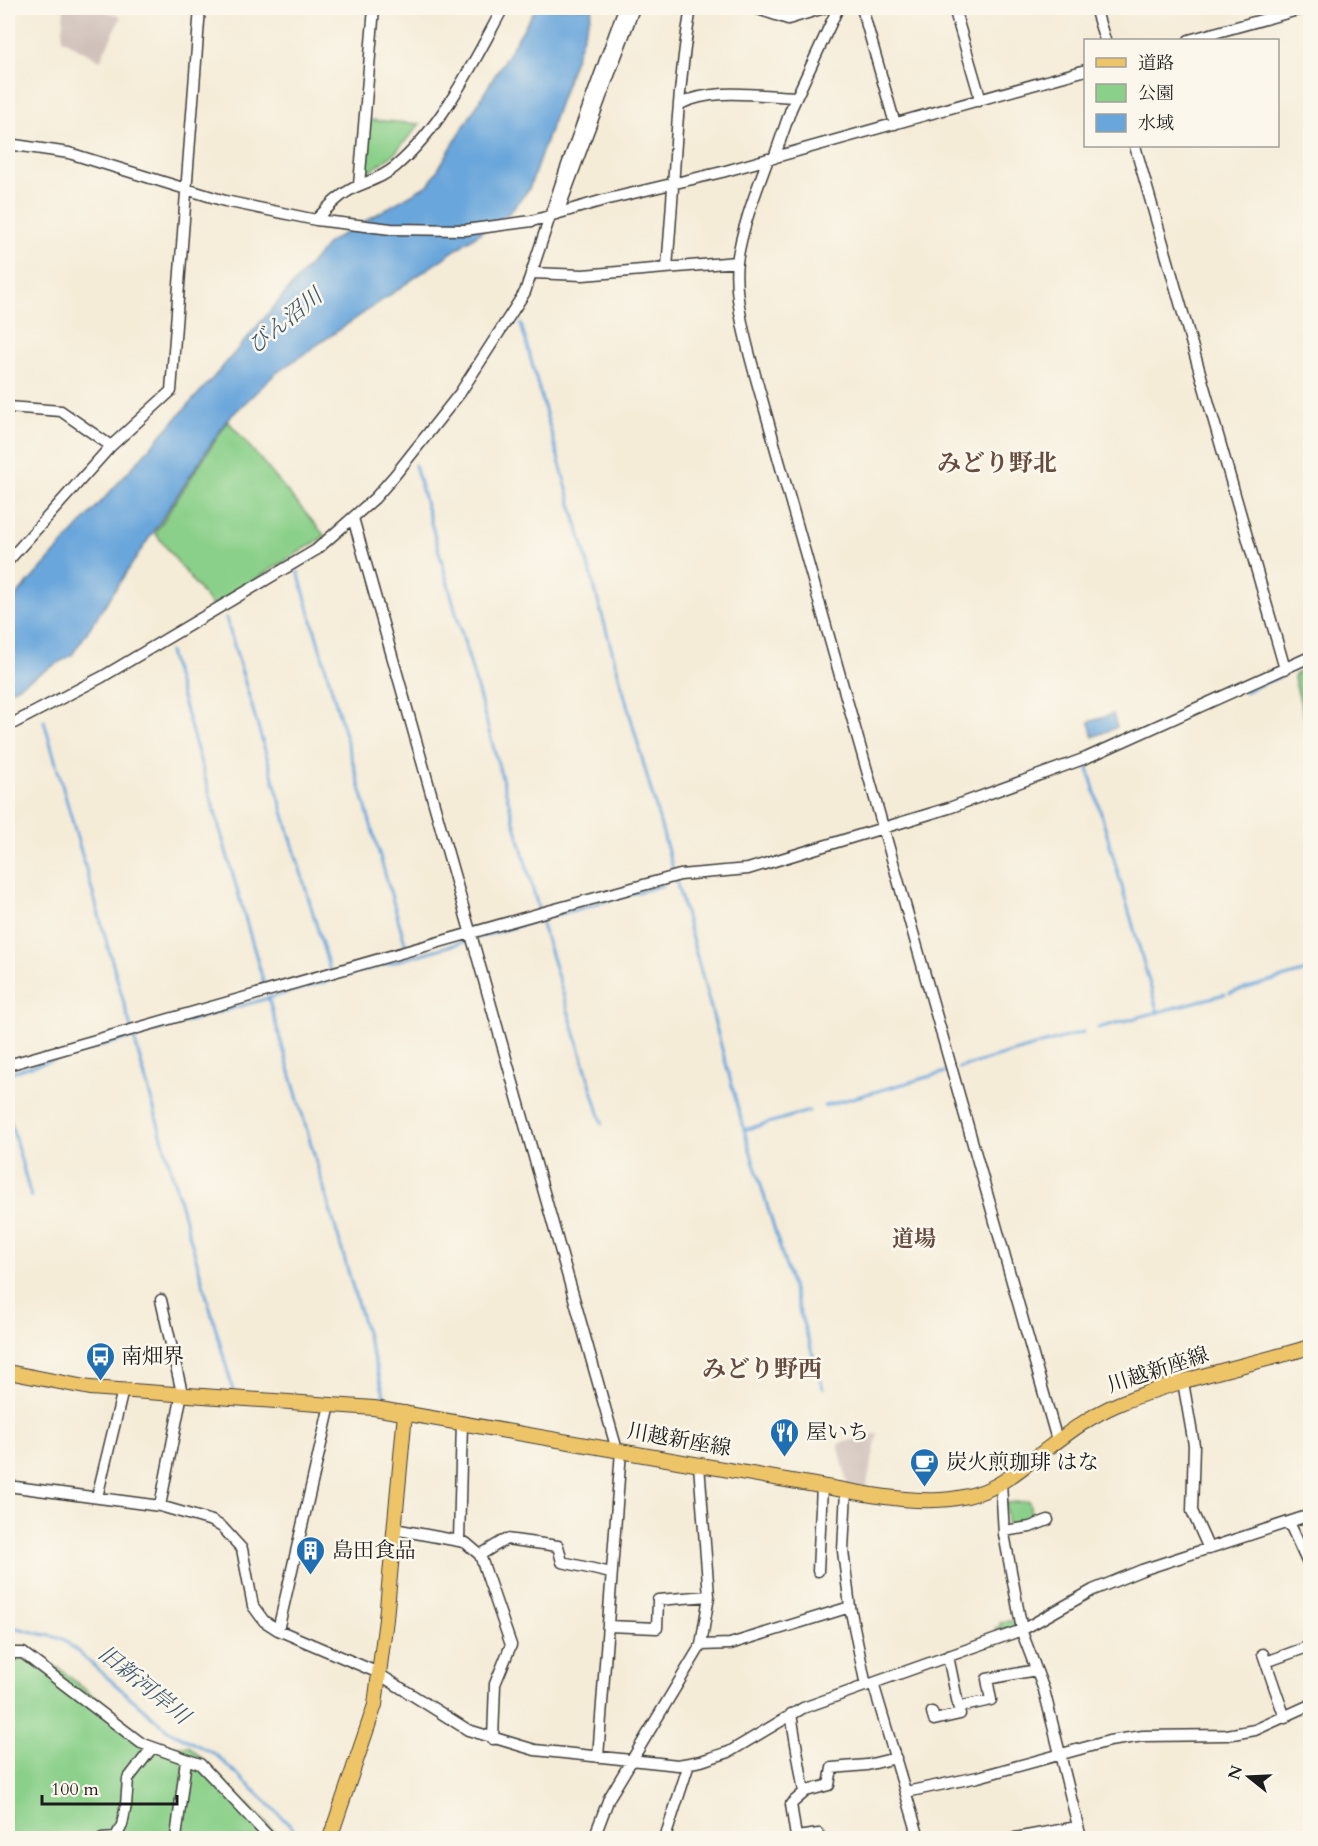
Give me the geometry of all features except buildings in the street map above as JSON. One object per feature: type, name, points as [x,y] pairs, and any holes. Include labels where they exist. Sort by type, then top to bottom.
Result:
[{"type":"main road","name":"川越新座線","points":[[8,1372],[54,1382],[123,1390],[330,1405],[405,1413],[896,1499],[938,1500],[977,1492],[1001,1483],[1058,1440],[1102,1411],[1183,1382],[1311,1347]]},
{"type":"main road","points":[[330,1839],[367,1733],[380,1674],[405,1413]]},
{"type":"street","points":[[8,561],[111,446],[171,391],[200,8]]},
{"type":"street","points":[[359,185],[374,8]]},
{"type":"street","points":[[316,220],[332,202],[359,185],[382,177],[416,145],[454,95],[503,8]]},
{"type":"street","points":[[554,214],[624,8]]},
{"type":"street","points":[[8,726],[102,676],[325,544],[395,475],[460,393],[523,297],[634,8]]},
{"type":"street","points":[[667,267],[675,183],[680,69],[691,8]]},
{"type":"street","points":[[755,8],[788,19],[824,8]]},
{"type":"street","points":[[838,8],[796,97],[744,230],[737,262],[739,307],[774,443],[1058,1440]]},
{"type":"street","points":[[862,8],[895,124]]},
{"type":"street","points":[[954,8],[979,94],[978,101]]},
{"type":"street","points":[[1095,8],[1105,39]]},
{"type":"street","points":[[1193,39],[1305,8]]},
{"type":"street","points":[[8,144],[69,153],[237,205],[332,223],[437,230],[513,225],[771,159],[1084,71]]},
{"type":"street","points":[[680,104],[693,97],[709,95],[796,97]]},
{"type":"street","points":[[1135,147],[1285,669]]},
{"type":"street","points":[[532,273],[583,275],[737,262]]},
{"type":"street","points":[[8,406],[62,411],[111,446]]},
{"type":"street","points":[[353,518],[619,1450],[598,1757]]},
{"type":"street","points":[[8,1065],[471,932],[680,876],[748,869],[949,808],[1086,758],[1311,657]]},
{"type":"street","points":[[159,1506],[182,1393],[161,1300]]},
{"type":"street","points":[[1183,1382],[1194,1445],[1192,1511],[1209,1549]]},
{"type":"street","points":[[97,1497],[123,1390]]},
{"type":"street","points":[[278,1630],[330,1405]]},
{"type":"street","points":[[459,1541],[462,1422]]},
{"type":"street","points":[[594,1839],[609,1798],[700,1645],[709,1596],[699,1465]]},
{"type":"street","points":[[1001,1483],[1004,1531],[1022,1630],[1036,1670],[1081,1839]]},
{"type":"street","points":[[8,1486],[159,1506],[212,1521],[234,1539],[242,1549],[254,1606],[264,1621],[278,1630],[380,1674],[468,1730],[535,1750],[689,1764],[729,1752],[791,1714],[1022,1630],[1093,1590],[1142,1570],[1311,1515]]},
{"type":"street","points":[[818,1571],[822,1486]]},
{"type":"street","points":[[846,1490],[843,1551],[850,1607],[870,1685],[896,1758],[919,1839]]},
{"type":"street","points":[[1004,1531],[1030,1527],[1048,1520]]},
{"type":"street","points":[[1288,1522],[1311,1568]]},
{"type":"street","points":[[394,1529],[459,1541],[480,1555],[511,1645],[495,1684],[492,1739]]},
{"type":"street","points":[[480,1555],[506,1539],[548,1544],[558,1546],[562,1562],[612,1573]]},
{"type":"street","points":[[608,1626],[657,1628],[658,1600],[709,1596]]},
{"type":"street","points":[[700,1645],[730,1644],[850,1607]]},
{"type":"street","points":[[1285,1718],[1264,1658],[1311,1646]]},
{"type":"street","points":[[8,1653],[24,1653],[141,1743],[200,1764],[270,1839]]},
{"type":"street","points":[[932,1712],[934,1720],[960,1714],[948,1656]]},
{"type":"street","points":[[959,1707],[991,1700],[987,1679],[1036,1670]]},
{"type":"street","points":[[906,1792],[978,1777],[1109,1740],[1143,1736],[1227,1735],[1255,1730],[1311,1705]]},
{"type":"street","points":[[791,1714],[804,1792]]},
{"type":"street","points":[[102,1839],[116,1837],[122,1825],[128,1779],[152,1748]]},
{"type":"street","points":[[819,1839],[819,1834],[796,1837],[791,1804],[804,1792],[829,1785],[831,1768],[867,1765],[896,1758]]},
{"type":"street","points":[[176,1839],[186,1760]]},
{"type":"street","points":[[664,1839],[689,1764]]},
{"type":"street","points":[[1015,1839],[1034,1833],[1077,1827]]},
{"type":"shaded area","points":[[64,8],[97,8],[121,17],[100,61],[62,39]]},
{"type":"shaded area","points":[[878,1433],[866,1489],[848,1486],[838,1444]]},
{"type":"green space","points":[[369,120],[420,124],[394,154],[365,175]]},
{"type":"green space","points":[[228,421],[325,536],[212,606],[155,533]]},
{"type":"green space","points":[[1310,666],[1310,738],[1294,678],[1296,673]]},
{"type":"green space","points":[[1029,1501],[1032,1522],[1007,1524],[1006,1503]]},
{"type":"green space","points":[[1016,1622],[1017,1628],[996,1636],[995,1628],[1001,1626],[1000,1623]]},
{"type":"green space","points":[[8,1646],[30,1653],[60,1669],[152,1745],[189,1746],[281,1838],[8,1838]]},
{"type":"water","name":"びん沼川","points":[[536,8],[593,8],[529,189],[509,213],[275,374],[227,420],[72,655],[8,692],[8,605],[219,371],[329,242],[429,184]]},
{"type":"water","points":[[1113,714],[1117,727],[1093,737],[1089,722]]},
{"type":"waterway","points":[[521,324],[674,873]]},
{"type":"waterway","points":[[415,465],[539,911]]},
{"type":"waterway","points":[[298,572],[407,950]]},
{"type":"waterway","points":[[226,618],[330,971]]},
{"type":"waterway","points":[[169,652],[265,987]]},
{"type":"waterway","points":[[1244,692],[1279,677]]},
{"type":"waterway","points":[[44,721],[131,1028]]},
{"type":"waterway","points":[[1086,761],[1158,1013]]},
{"type":"waterway","points":[[1022,787],[1066,770]]},
{"type":"waterway","points":[[676,880],[744,1130],[823,1388]]},
{"type":"waterway","points":[[476,938],[663,885]]},
{"type":"waterway","points":[[541,921],[602,1123]]},
{"type":"waterway","points":[[8,1073],[470,940]]},
{"type":"waterway","points":[[1230,993],[1310,970]]},
{"type":"waterway","points":[[1098,1028],[1225,994]]},
{"type":"waterway","points":[[268,997],[386,1401]]},
{"type":"waterway","points":[[959,1068],[1083,1032]]},
{"type":"waterway","points":[[134,1038],[233,1390]]},
{"type":"waterway","points":[[824,1106],[946,1072]]},
{"type":"waterway","points":[[744,1130],[809,1111]]},
{"type":"waterway","points":[[8,1112],[31,1197]]},
{"type":"waterway","name":"旧新河岸川","points":[[8,1626],[63,1639],[169,1731],[215,1754],[302,1838]]},
{"type":"place","name":"南畑界","points":[[100,1382]]},
{"type":"place","name":"屋いち","points":[[785,1458]]},
{"type":"place","name":"炭火煎珈琲 はな","points":[[925,1488]]},
{"type":"place","name":"島田食品","points":[[311,1576]]},
{"type":"district","name":"みどり野北","points":[[997,463]]},
{"type":"district","name":"道場","points":[[914,1239]]},
{"type":"district","name":"みどり野西","points":[[762,1369]]}]
